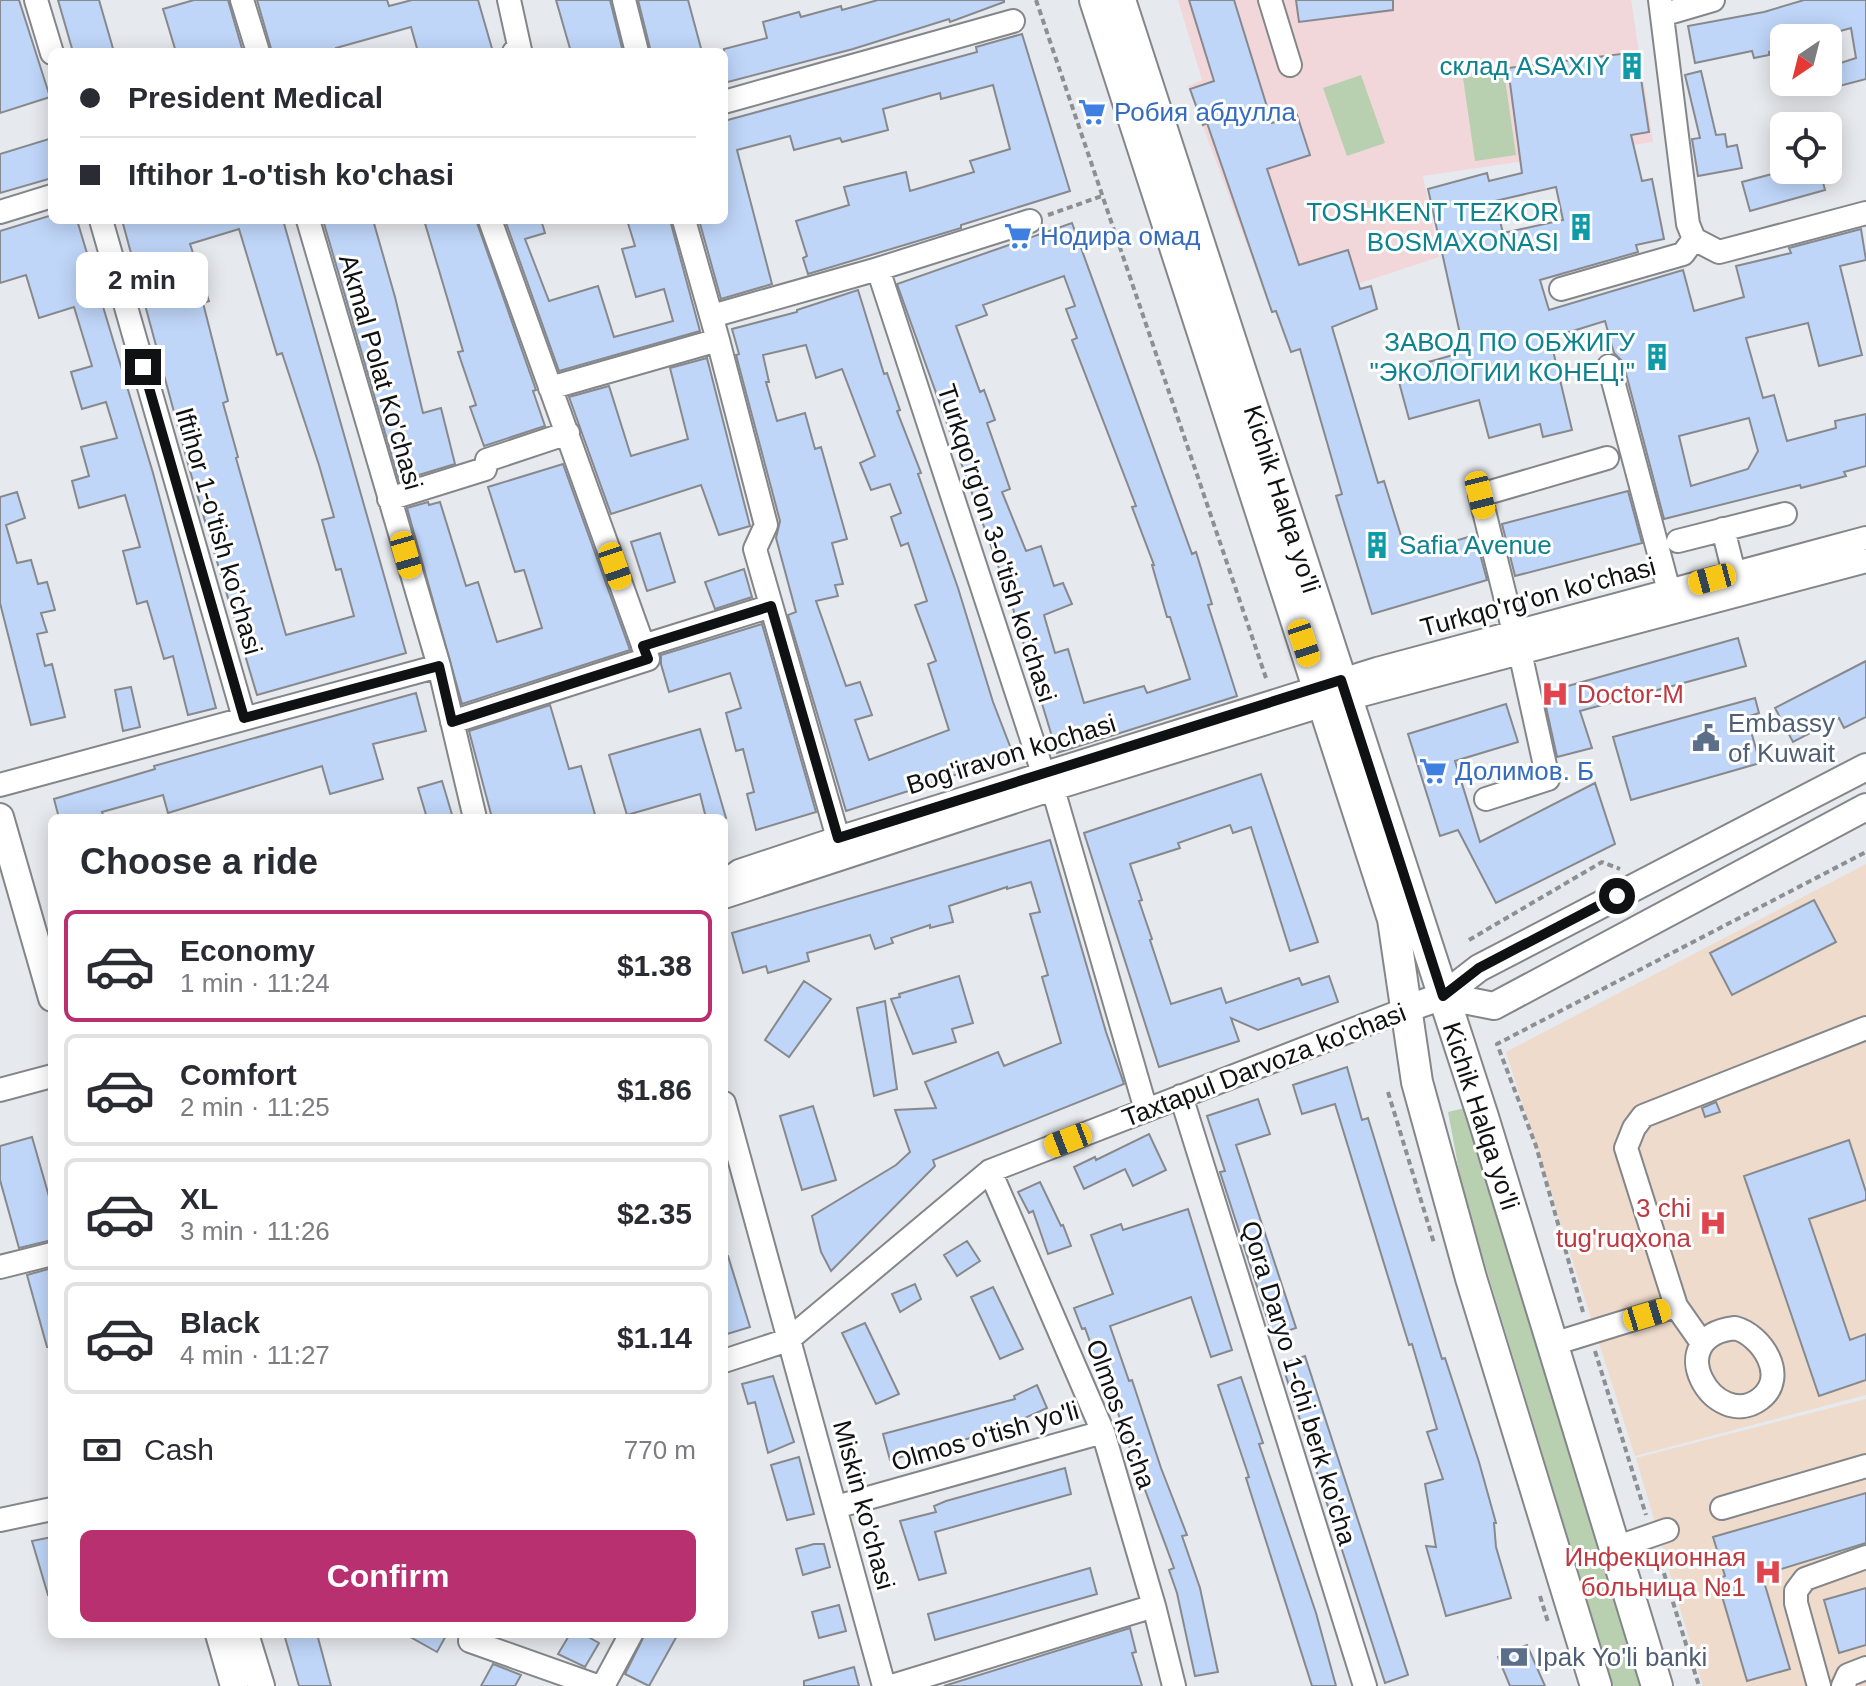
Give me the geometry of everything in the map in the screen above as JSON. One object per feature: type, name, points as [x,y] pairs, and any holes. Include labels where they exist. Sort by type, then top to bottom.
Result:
[{"type":"highway","name":"Kichik Halqa yo'li","points":[[1095,0],[1332,692],[1443,996],[1657,1686]]},
{"type":"highway","name":"Kichik Halqa yo'li","points":[[1120,0],[1332,692],[1393,919],[1417,1082],[1471,1278],[1596,1686]]},
{"type":"main road","name":"Taxtapul Darvoza ko'chasi","points":[[1406,1009],[1443,996],[1479,968],[1866,767]]},
{"type":"main road","points":[[1443,996],[1494,1006],[1866,807]]},
{"type":"main road","points":[[2,832],[48,985]]},
{"type":"main road","points":[[220,1638],[234,1686]]},
{"type":"main road","points":[[246,1638],[261,1686]]},
{"type":"street","points":[[36,0],[50,48]]},
{"type":"street","points":[[242,0],[257,48]]},
{"type":"street","points":[[509,0],[520,48]]},
{"type":"street","points":[[624,0],[636,48]]},
{"type":"street","points":[[1270,0],[1290,65]]},
{"type":"street","points":[[1713,0],[1661,8],[1688,224],[1694,239],[1719,252],[1866,213]]},
{"type":"street","points":[[728,101],[1013,21]]},
{"type":"street","points":[[0,212],[48,197]]},
{"type":"street","points":[[712,316],[878,269],[1030,221]]},
{"type":"street","name":"Iftihor 1-o'tish ko'chasi","points":[[102,224],[244,718]]},
{"type":"street","name":"Akmal Polat Ko'chasi","points":[[309,224],[439,666],[474,814]]},
{"type":"street","points":[[491,224],[646,653]]},
{"type":"street","points":[[685,224],[766,525],[754,545],[838,838]]},
{"type":"street","points":[[1561,289],[1683,254],[1694,239]]},
{"type":"street","name":"Turkqo'rg'on 3-o'tish ko'chasi","points":[[878,269],[1048,781],[1146,1110]]},
{"type":"street","points":[[550,388],[718,340]]},
{"type":"street","points":[[1609,366],[1669,591]]},
{"type":"street","points":[[389,499],[485,469],[487,460],[568,433]]},
{"type":"street","points":[[1486,799],[1548,779],[1480,495],[1607,458]]},
{"type":"street","points":[[1678,541],[1785,514]]},
{"type":"street","points":[[1723,529],[1734,573]]},
{"type":"street","name":"Turkqo'rg'on ko'chasi","points":[[1517,642],[1669,591],[1866,538]]},
{"type":"street","name":"Turkqo'rg'on ko'chasi","points":[[1332,692],[1517,642],[1866,561]]},
{"type":"street","points":[[452,722],[771,606]]},
{"type":"street","points":[[0,785],[439,666]]},
{"type":"street","name":"Bog'iravon kochasi","points":[[728,879],[739,871],[838,838],[1048,781],[1332,692]]},
{"type":"street","name":"Bog'iravon kochasi","points":[[728,896],[1048,781]]},
{"type":"street","name":"Taxtapul Darvoza ko'chasi","points":[[728,1360],[788,1340],[990,1171],[1406,1009]]},
{"type":"street","points":[[1702,1343],[1676,1306],[1626,1148],[1634,1128],[1643,1116],[1866,1028]]},
{"type":"street","points":[[0,1090],[48,1077]]},
{"type":"street","name":"Qora Daryo 1-chi berk ko'cha","points":[[1181,1096],[1365,1686]]},
{"type":"street","name":"Miskin ko'chasi","points":[[728,1118],[884,1686]]},
{"type":"street","name":"Olmos ko'cha","points":[[990,1171],[1103,1432],[1174,1686]]},
{"type":"street","points":[[0,1267],[48,1255]]},
{"type":"street","points":[[1553,1344],[1676,1306]]},
{"type":"street","name":"Olmos o'tish yo'li","points":[[836,1507],[1103,1432]]},
{"type":"street","points":[[1722,1508],[1866,1466]]},
{"type":"street","points":[[0,1520],[48,1510]]},
{"type":"street","points":[[1615,1548],[1667,1530]]},
{"type":"street","points":[[1819,1686],[1796,1603],[1796,1591],[1805,1579],[1866,1557]]},
{"type":"street","points":[[892,1686],[1154,1606]]},
{"type":"street","points":[[470,1641],[600,1686],[629,1638]]},
{"type":"street","points":[[1843,1686],[1848,1675],[1866,1668]]},
{"type":"path","points":[[1036,0],[1266,678]]},
{"type":"path","points":[[1030,221],[1102,196]]},
{"type":"shaded area","points":[[1178,0],[1631,0],[1653,142],[1423,176],[1439,257],[1272,312],[1188,86],[1202,80]]},
{"type":"shaded area","name":"3 chi tug'ruqxona","points":[[1866,864],[1866,1395],[1635,1456],[1506,1052]]},
{"type":"shaded area","name":"Инфекционная больница №1","points":[[1866,1399],[1866,1686],[1703,1686],[1636,1458]]},
{"type":"green space","points":[[1504,72],[1516,155],[1475,161],[1463,78]]},
{"type":"green space","points":[[1361,75],[1385,143],[1347,156],[1323,88]]},
{"type":"green space","points":[[1465,1108],[1640,1686],[1613,1686],[1463,1192],[1448,1112]]},
{"type":"building","points":[[0,0],[19,0],[48,98],[0,113]]},
{"type":"building","points":[[58,0],[99,0],[113,48],[72,48]]},
{"type":"building","points":[[194,0],[228,0],[242,48],[175,48],[163,9]]},
{"type":"building","points":[[257,0],[387,0],[389,6],[412,0],[478,0],[492,48],[417,48],[411,27],[336,48],[271,48]]},
{"type":"building","points":[[556,0],[610,0],[622,48],[570,48]]},
{"type":"building","points":[[638,0],[688,0],[701,48],[650,48]]},
{"type":"building","points":[[878,0],[1004,0],[950,22],[949,19],[853,49],[728,82],[728,48],[767,38],[763,22],[799,12],[801,17],[841,6],[842,10]]},
{"type":"building","points":[[1189,0],[1234,0],[1272,123],[1297,115],[1310,155],[1267,169],[1299,265],[1348,250],[1360,289],[1371,286],[1377,309],[1332,327],[1378,483],[1384,481],[1407,555],[1475,535],[1487,580],[1372,614],[1336,496],[1342,494],[1300,349],[1291,352],[1276,311],[1272,312],[1207,123],[1203,125],[1190,89],[1214,81]]},
{"type":"building","points":[[1296,0],[1393,0],[1393,10],[1299,22]]},
{"type":"building","points":[[1804,0],[1866,0],[1866,79],[1842,85],[1842,62],[1856,58],[1851,28],[1842,30],[1842,24],[1770,24],[1769,55],[1754,58],[1752,51],[1695,63],[1688,26],[1764,12]]},
{"type":"building","points":[[1022,34],[1070,191],[808,274],[803,258],[807,256],[796,221],[849,205],[844,187],[906,172],[910,191],[974,172],[970,161],[1010,149],[993,85],[941,99],[940,93],[883,109],[888,130],[842,142],[840,138],[794,150],[790,136],[737,150],[772,284],[721,299],[700,224],[728,224],[728,120],[977,52],[976,47]]},
{"type":"building","points":[[1637,52],[1649,132],[1631,135],[1642,181],[1652,179],[1664,239],[1636,245],[1638,252],[1540,280],[1549,310],[1683,270],[1694,311],[1744,297],[1736,266],[1791,253],[1789,248],[1861,229],[1866,260],[1840,266],[1862,355],[1819,366],[1808,323],[1746,338],[1763,398],[1774,395],[1787,441],[1836,428],[1835,421],[1866,414],[1866,466],[1844,472],[1846,476],[1801,488],[1800,485],[1664,519],[1623,362],[1614,353],[1605,321],[1550,338],[1572,430],[1543,437],[1540,424],[1489,438],[1479,400],[1409,419],[1396,371],[1464,352],[1428,189],[1487,173],[1489,181],[1522,173],[1508,68]],"holes":[[[1556,187],[1563,220],[1503,233],[1495,201]],[[1749,418],[1758,451],[1748,469],[1691,486],[1679,436]]]},
{"type":"building","points":[[1701,71],[1716,135],[1725,134],[1727,147],[1737,145],[1742,168],[1698,176],[1692,139],[1700,138],[1685,75]]},
{"type":"building","points":[[48,139],[48,179],[0,193],[0,154]]},
{"type":"building","points":[[1770,175],[1770,184],[1824,184],[1825,190],[1750,211],[1742,182]]},
{"type":"building","points":[[48,216],[48,224],[78,224],[153,473],[216,708],[188,715],[173,656],[164,659],[147,601],[137,604],[123,551],[140,547],[125,495],[79,508],[72,481],[89,476],[81,447],[117,438],[106,402],[82,409],[71,372],[92,366],[74,307],[39,318],[26,275],[0,283],[0,231]]},
{"type":"building","points":[[1072,223],[1192,554],[1196,552],[1212,604],[1208,605],[1237,696],[1057,753],[1011,602],[897,284]],"holes":[[[1064,276],[1075,306],[1066,309],[1077,338],[1072,340],[1136,506],[1132,507],[1190,679],[1147,693],[1144,686],[1084,703],[1068,649],[1055,653],[1044,615],[1072,604],[1063,583],[1054,586],[1041,546],[1026,551],[1002,492],[1010,489],[987,423],[995,420],[984,390],[980,392],[956,326],[987,315],[983,305]]]},
{"type":"building","points":[[123,224],[284,224],[406,653],[257,695],[190,471]],"holes":[[[239,229],[277,355],[282,353],[334,517],[322,520],[336,570],[341,569],[354,616],[286,635],[236,458],[223,403],[228,401],[203,303],[209,301],[190,244]]]},
{"type":"building","points":[[324,224],[374,224],[423,413],[441,408],[455,464],[399,481]]},
{"type":"building","points":[[425,224],[477,224],[536,390],[533,391],[545,426],[484,446],[470,407],[476,405],[458,352],[463,351]]},
{"type":"building","points":[[506,224],[542,224],[545,233],[525,239],[549,301],[598,286],[614,337],[673,321],[664,289],[636,297],[622,249],[635,246],[628,224],[671,224],[700,331],[559,371]]},
{"type":"building","points":[[858,290],[884,374],[887,373],[900,410],[897,411],[921,473],[918,474],[993,702],[1013,754],[846,811],[788,615],[796,612],[776,538],[780,521],[736,355],[739,354],[732,329]],"holes":[[[806,345],[816,378],[842,369],[875,456],[860,463],[871,490],[890,484],[901,513],[891,517],[901,546],[908,543],[927,601],[915,605],[936,661],[928,664],[949,730],[869,760],[855,720],[872,715],[860,682],[846,686],[816,601],[838,596],[835,585],[843,584],[832,543],[847,539],[821,447],[815,449],[805,413],[777,421],[766,382],[769,382],[763,355]]]},
{"type":"building","points":[[707,358],[750,526],[719,535],[701,485],[611,514],[569,397],[609,386],[631,456],[688,439],[670,368]]},
{"type":"building","points":[[563,464],[630,650],[462,704],[407,508],[440,502],[466,586],[478,582],[497,642],[542,628],[524,570],[515,572],[488,487]]},
{"type":"building","points":[[1628,491],[1642,543],[1515,576],[1502,524]]},
{"type":"building","points":[[17,492],[25,518],[6,525],[17,563],[31,560],[38,584],[47,582],[55,610],[41,613],[47,632],[37,634],[45,666],[52,664],[65,717],[31,725],[0,603],[0,497]]},
{"type":"building","points":[[660,533],[675,582],[647,591],[631,542]]},
{"type":"building","points":[[744,569],[752,597],[715,609],[705,582]]},
{"type":"building","points":[[762,624],[816,812],[756,830],[747,794],[754,792],[743,749],[736,751],[726,713],[741,708],[730,673],[669,692],[661,655]]},
{"type":"building","points":[[1738,638],[1746,666],[1580,711],[1592,748],[1557,757],[1543,693]]},
{"type":"building","points":[[1866,661],[1866,717],[1844,728],[1839,718],[1793,742],[1775,708]]},
{"type":"building","points":[[131,687],[140,727],[123,731],[115,690]]},
{"type":"building","points":[[416,693],[426,731],[373,744],[383,779],[330,794],[322,766],[168,813],[163,795],[103,814],[58,814],[54,799],[155,769],[154,766]]},
{"type":"building","points":[[1755,698],[1759,713],[1747,717],[1760,763],[1631,800],[1613,737]]},
{"type":"building","points":[[1506,704],[1518,742],[1455,761],[1480,842],[1595,783],[1615,844],[1496,903],[1458,830],[1440,836],[1408,734]]},
{"type":"building","points":[[550,705],[569,769],[581,766],[595,814],[491,814],[469,731]]},
{"type":"building","points":[[700,729],[725,814],[705,814],[700,794],[627,814],[609,755]]},
{"type":"building","points":[[1261,774],[1318,942],[1290,951],[1251,827],[1233,833],[1230,825],[1178,843],[1180,848],[1130,864],[1171,1004],[1221,988],[1226,1003],[1299,978],[1302,985],[1329,976],[1338,1002],[1258,1030],[1231,1018],[1239,1041],[1159,1067],[1084,833]]},
{"type":"building","points":[[442,781],[452,814],[426,814],[418,788]]},
{"type":"building","points":[[1050,840],[1124,1084],[933,1160],[935,1166],[831,1271],[821,1252],[812,1216],[896,1165],[910,1152],[895,1110],[936,1108],[925,1082],[998,1052],[1004,1066],[1061,1043],[1042,977],[1048,975],[1030,914],[1040,912],[1031,882],[1007,887],[949,906],[953,922],[930,928],[930,925],[891,938],[893,943],[875,949],[870,935],[807,953],[809,961],[768,973],[766,966],[743,973],[732,933]]},
{"type":"building","points":[[1814,900],[1836,942],[1732,995],[1710,953]]},
{"type":"building","points":[[959,976],[973,1023],[952,1029],[956,1042],[913,1054],[891,999]]},
{"type":"building","points":[[804,981],[831,999],[789,1057],[765,1040]]},
{"type":"building","points":[[885,1001],[897,1089],[874,1096],[857,1008]]},
{"type":"building","points":[[1347,1067],[1362,1120],[1368,1118],[1442,1359],[1445,1358],[1479,1462],[1496,1523],[1496,1547],[1511,1598],[1446,1616],[1426,1546],[1436,1547],[1425,1484],[1443,1479],[1427,1432],[1437,1429],[1335,1104],[1302,1114],[1293,1085]]},
{"type":"building","points":[[1258,1099],[1270,1134],[1236,1145],[1296,1328],[1273,1336],[1220,1172],[1225,1171],[1207,1116]]},
{"type":"building","points":[[1716,1102],[1720,1112],[1705,1117],[1702,1108]]},
{"type":"building","points":[[813,1106],[836,1180],[802,1190],[780,1116]]},
{"type":"building","points":[[1149,1134],[1166,1170],[1133,1186],[1125,1169],[1084,1189],[1074,1167],[1095,1157],[1096,1160]]},
{"type":"building","points":[[32,1137],[48,1193],[48,1241],[19,1248],[0,1180],[0,1146]]},
{"type":"building","points":[[1849,1140],[1866,1200],[1809,1219],[1850,1340],[1866,1334],[1866,1380],[1819,1396],[1744,1176]]},
{"type":"building","points":[[1040,1182],[1071,1246],[1048,1254],[1033,1211],[1029,1213],[1018,1192]]},
{"type":"building","points":[[1188,1209],[1232,1350],[1211,1357],[1191,1297],[1110,1326],[1187,1535],[1182,1536],[1200,1588],[1218,1672],[1195,1676],[1169,1570],[1174,1568],[1103,1368],[1100,1370],[1085,1328],[1082,1329],[1074,1308],[1113,1294],[1091,1235],[1121,1224],[1123,1230]]},
{"type":"building","points":[[967,1241],[980,1261],[957,1276],[944,1255]]},
{"type":"building","points":[[728,1256],[750,1327],[728,1334]]},
{"type":"building","points":[[48,1269],[48,1347],[47,1347],[27,1275]]},
{"type":"building","points":[[915,1284],[921,1299],[900,1312],[892,1294]]},
{"type":"building","points":[[993,1287],[1023,1349],[1000,1359],[971,1297]]},
{"type":"building","points":[[865,1323],[899,1394],[876,1404],[842,1333]]},
{"type":"building","points":[[1305,1356],[1408,1675],[1385,1683],[1282,1364]]},
{"type":"building","points":[[773,1376],[794,1442],[768,1453],[755,1402],[748,1404],[742,1384]]},
{"type":"building","points":[[1241,1377],[1263,1443],[1259,1444],[1316,1613],[1336,1686],[1312,1686],[1246,1478],[1249,1477],[1218,1385]]},
{"type":"building","points":[[1037,1385],[1047,1408],[996,1431],[890,1460],[883,1434],[1015,1399],[1014,1396]]},
{"type":"building","points":[[799,1457],[814,1514],[787,1520],[771,1465]]},
{"type":"building","points":[[1065,1468],[1071,1494],[935,1532],[946,1573],[919,1580],[900,1521],[936,1512],[934,1506],[946,1501]]},
{"type":"building","points":[[1866,1493],[1866,1543],[1762,1575],[1790,1669],[1747,1681],[1717,1579],[1725,1576],[1713,1537]]},
{"type":"building","points":[[48,1538],[48,1595],[32,1541]]},
{"type":"building","points":[[824,1544],[830,1567],[803,1575],[796,1549]]},
{"type":"building","points":[[1090,1568],[1097,1594],[935,1640],[928,1614]]},
{"type":"building","points":[[1866,1588],[1866,1645],[1839,1653],[1824,1600]]},
{"type":"building","points":[[839,1605],[846,1631],[819,1638],[812,1612]]},
{"type":"building","points":[[1130,1628],[1136,1652],[1132,1653],[1142,1686],[944,1686]]},
{"type":"building","points":[[285,1638],[318,1638],[331,1686],[299,1686]]},
{"type":"building","points":[[412,1638],[445,1638],[437,1652]]},
{"type":"building","points":[[568,1638],[590,1638],[599,1643],[585,1667],[558,1654]]},
{"type":"building","points":[[643,1638],[676,1638],[649,1686],[625,1674]]},
{"type":"building","points":[[1527,1645],[1545,1686],[1510,1686],[1498,1657]]},
{"type":"building","points":[[493,1664],[521,1675],[515,1686],[481,1686]]},
{"type":"building","points":[[854,1667],[859,1686],[804,1686],[804,1681]]},
{"type":"place","name":"склад ASAXIY","points":[[1632,66]]},
{"type":"place","name":"Робия абдулла","points":[[1092,112]]},
{"type":"place","name":"TOSHKENT TEZKOR BOSMAXONASI","points":[[1581,227]]},
{"type":"place","name":"Нодира омад","points":[[1018,236]]},
{"type":"place","name":"ЗАВОД ПО ОБЖИГУ \"ЭКОЛОГИИ КОНЕЦ!\"","points":[[1657,357]]},
{"type":"place","name":"Safia Avenue","points":[[1377,545]]},
{"type":"place","name":"Doctor-M","points":[[1555,694]]},
{"type":"place","name":"Embassy of Kuwait","points":[[1706,738]]},
{"type":"place","name":"Долимов. Б","points":[[1433,771]]},
{"type":"place","name":"3 chi tug'ruqxona","points":[[1713,1223]]},
{"type":"place","name":"Инфекционная больница №1","points":[[1768,1572]]},
{"type":"place","name":"Ipak Yo'li banki","points":[[1514,1657]]},
{"type":"route","points":[[143,367],[244,718],[439,666],[452,722],[648,659],[643,646],[771,606],[838,838],[1341,680],[1443,996],[1479,968],[1617,896]]}]
